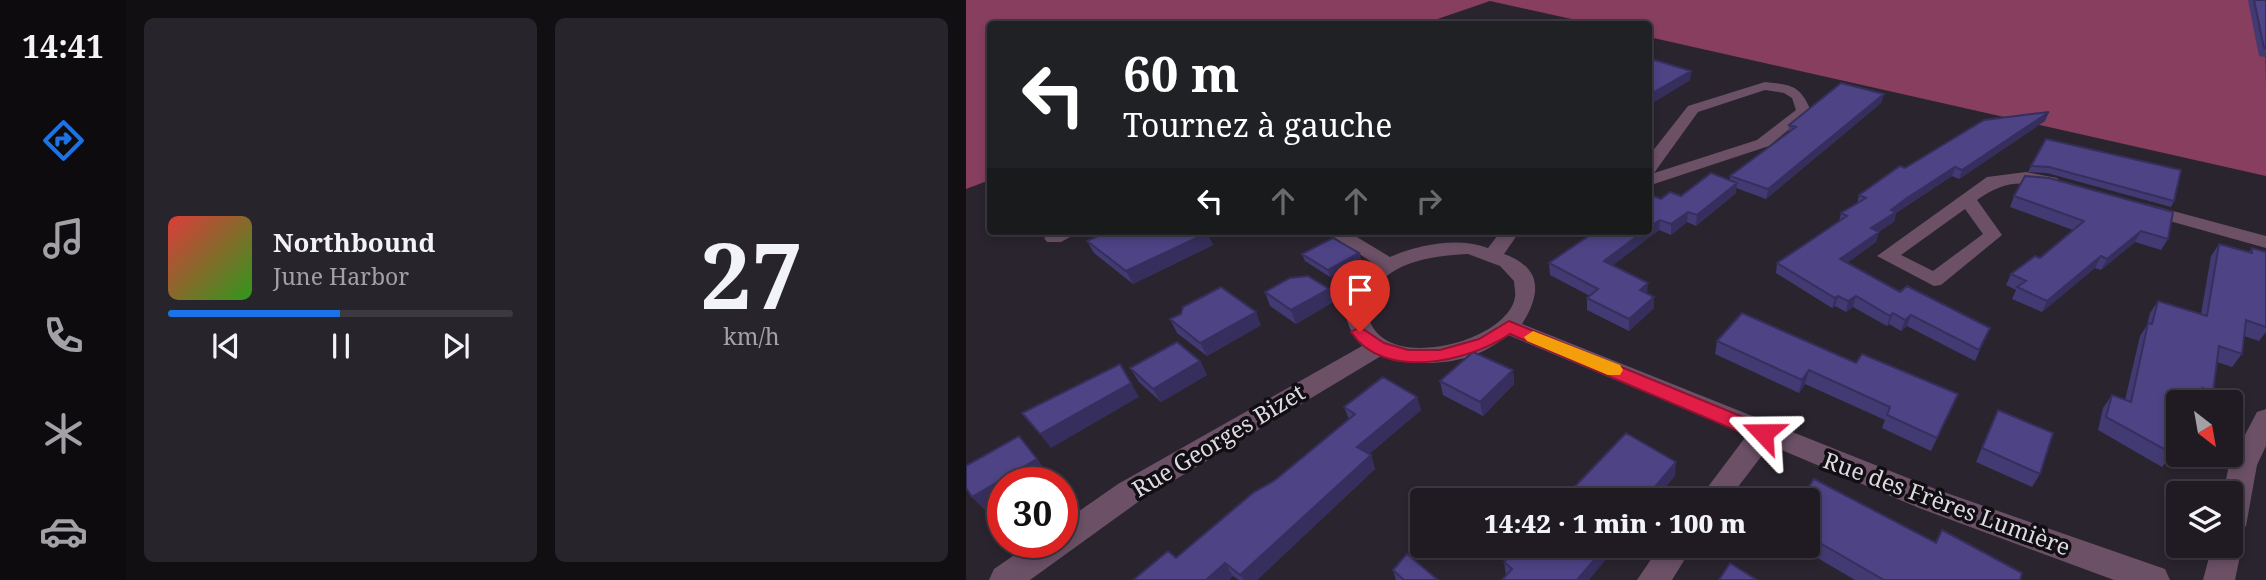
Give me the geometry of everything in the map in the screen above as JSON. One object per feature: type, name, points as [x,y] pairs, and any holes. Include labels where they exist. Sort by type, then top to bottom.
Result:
[{"type":"street","points":[[1652,164],[1693,108],[1765,86],[1788,89],[1798,96],[1804,111],[1763,143],[1652,180]]},
{"type":"street","points":[[1967,199],[1993,234],[1934,280],[1887,256],[1937,220],[1967,199],[1993,181],[2008,177],[2026,177],[2072,188]]},
{"type":"street","points":[[2124,202],[2266,242]]},
{"type":"street","points":[[1341,235],[1390,265]]},
{"type":"street","points":[[1494,254],[1508,235]]},
{"type":"street","points":[[1470,248],[1494,254],[1513,264],[1525,278],[1526,302],[1509,327],[1485,343],[1440,356],[1407,356],[1378,347],[1360,332],[1354,319],[1356,299],[1369,280],[1390,265],[1436,249],[1470,248]]},
{"type":"street","name":"Rue des Frères Lumière","points":[[1509,327],[1929,499],[2154,580]]},
{"type":"street","name":"Rue Georges Bizet","points":[[1078,528],[1128,493],[1378,347]]},
{"type":"street","points":[[2240,481],[2243,465],[2266,419]]},
{"type":"street","points":[[1721,488],[1763,433]]},
{"type":"street","name":"Rue Georges Bizet","points":[[1005,580],[1036,558]]},
{"type":"street","points":[[1653,580],[1669,558]]},
{"type":"street","points":[[2219,580],[2224,558]]},
{"type":"shaded area","points":[[966,0],[2259,0],[2266,34],[2266,176],[1652,38],[1652,21],[1580,21],[1490,1],[1432,21],[987,21],[987,181],[966,189]]},
{"type":"building","points":[[2254,0],[2266,0],[2266,48],[2264,48]]},
{"type":"building","points":[[1652,59],[1691,71],[1654,92]]},
{"type":"building","points":[[1841,83],[1884,94],[1768,189],[1730,176],[1796,127],[1789,125]]},
{"type":"building","points":[[2049,112],[1962,170],[1955,167],[1907,198],[1891,210],[1896,212],[1871,228],[1879,232],[1840,259],[1900,292],[1907,286],[1990,328],[1979,350],[1911,315],[1905,320],[1893,313],[1890,316],[1856,296],[1848,301],[1838,296],[1835,298],[1777,263],[1847,216],[1841,213],[1866,198],[1859,195],[1900,166],[1905,168],[1984,120]]},
{"type":"building","points":[[2046,139],[2181,170],[2174,201],[2049,167],[2031,166]]},
{"type":"building","points":[[1711,173],[1737,183],[1697,215],[1688,212],[1671,224],[1660,220],[1652,225],[1652,197],[1661,199],[1670,192],[1681,196]]},
{"type":"building","points":[[2025,176],[2049,178],[2173,212],[2168,239],[2141,231],[2107,259],[2101,256],[2047,301],[2017,287],[2026,281],[2011,274],[2035,256],[2040,258],[2084,221],[2014,196]]},
{"type":"building","points":[[1100,235],[1203,235],[1126,271],[1087,241]]},
{"type":"building","points":[[1590,235],[1639,235],[1604,261],[1648,283],[1640,290],[1654,297],[1629,319],[1587,298],[1598,289],[1549,263]]},
{"type":"building","points":[[1333,238],[1359,253],[1328,270],[1302,254]]},
{"type":"building","points":[[2219,244],[2252,253],[2252,248],[2266,252],[2266,327],[2246,320],[2242,354],[2219,346],[2213,390],[2166,390],[2166,450],[2106,417],[2112,395],[2131,402],[2148,323],[2152,324],[2158,301],[2207,316]]},
{"type":"building","points":[[1308,276],[1329,289],[1291,310],[1265,292],[1290,278]]},
{"type":"building","points":[[1221,287],[1256,312],[1200,343],[1170,319],[1181,314],[1183,307]]},
{"type":"building","points":[[1742,313],[1856,363],[1862,354],[1958,394],[1937,438],[1887,415],[1890,407],[1809,370],[1802,380],[1717,341]]},
{"type":"building","points":[[1177,342],[1200,361],[1153,389],[1130,368]]},
{"type":"building","points":[[1473,352],[1513,370],[1480,402],[1440,381]]},
{"type":"building","points":[[1120,364],[1131,383],[1040,434],[1022,413]]},
{"type":"building","points":[[1383,377],[1417,397],[1357,447],[1371,455],[1240,575],[1225,563],[1206,580],[1133,580],[1168,551],[1176,558],[1254,492],[1274,481],[1355,414],[1344,407]]},
{"type":"building","points":[[1998,410],[2053,433],[2040,474],[1982,448]]},
{"type":"building","points":[[1626,433],[1676,462],[1654,488],[1573,488]]},
{"type":"building","points":[[1019,436],[1037,459],[1023,467],[987,467],[987,488],[972,497],[966,488],[966,466]]},
{"type":"building","points":[[1814,479],[1936,543],[1942,530],[2022,573],[2020,580],[1884,580],[1820,543],[1820,488],[1808,488]]},
{"type":"building","points":[[1407,554],[1438,580],[1404,580],[1393,570]]},
{"type":"building","points":[[1508,558],[1596,558],[1577,580],[1502,580],[1512,569],[1504,562]]},
{"type":"building","points":[[1730,563],[1757,580],[1719,580]]},
{"type":"slow traffic","points":[[1533,337],[1614,370]]},
{"type":"route","points":[[1360,332],[1378,347],[1407,356],[1440,356],[1485,343],[1509,327],[1763,433]]}]
